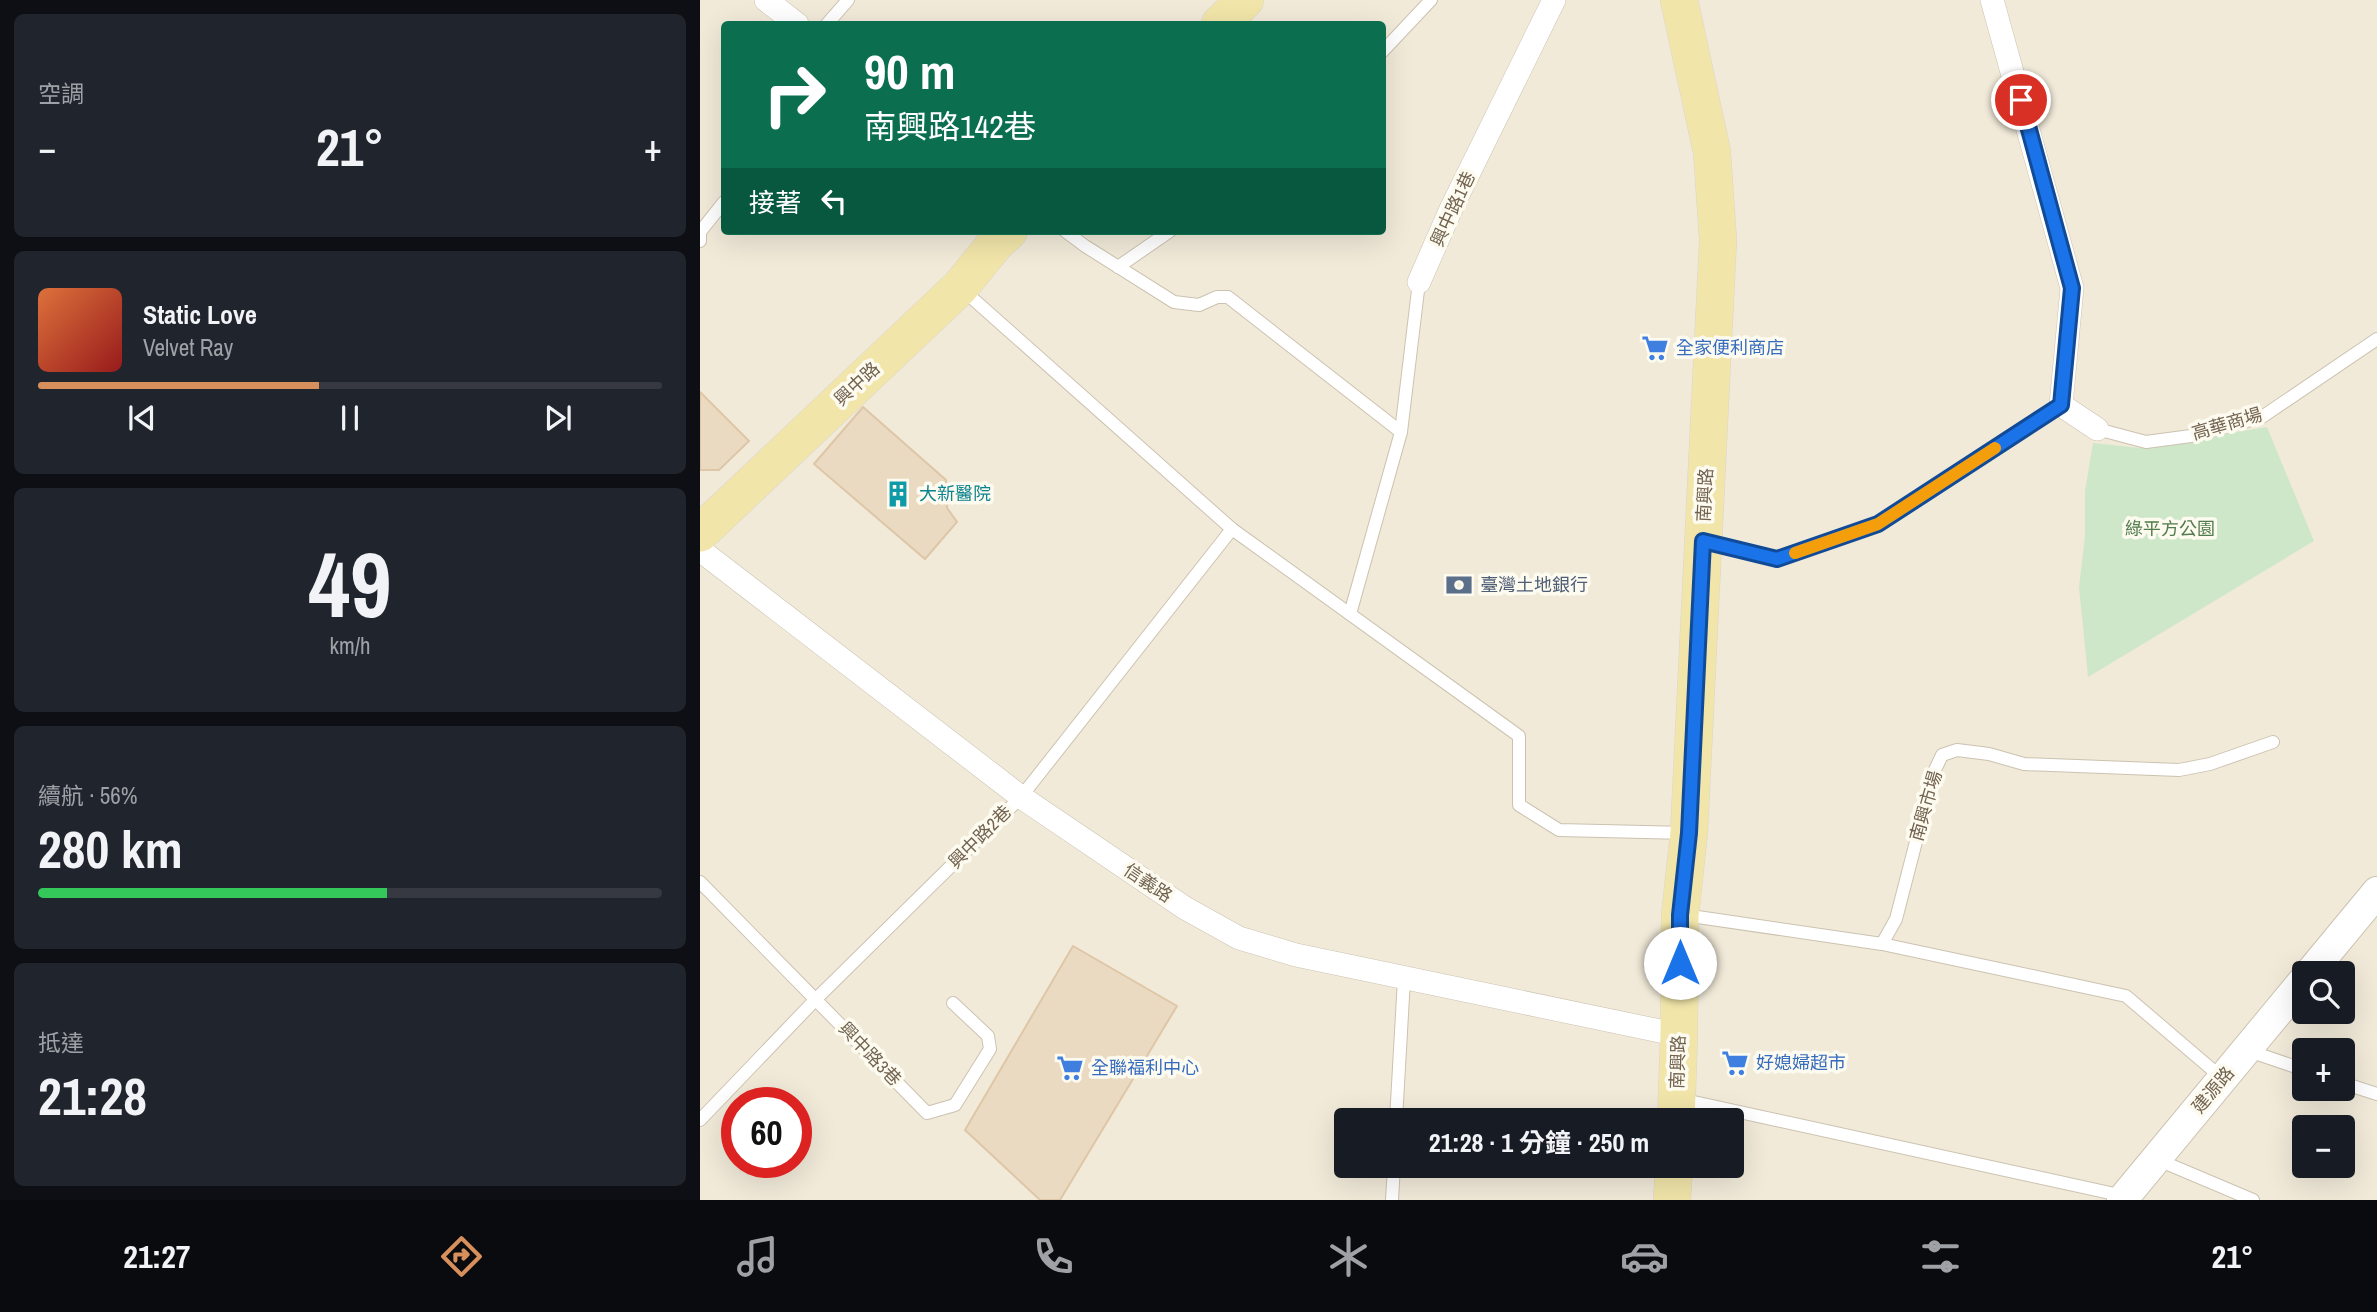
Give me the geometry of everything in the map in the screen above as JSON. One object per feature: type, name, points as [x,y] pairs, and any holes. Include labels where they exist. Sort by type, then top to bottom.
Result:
[{"type":"main road","points":[[1223,21],[1245,0]]},
{"type":"main road","name":"南興路","points":[[1676,1108],[1680,915],[1689,833],[1718,240],[1712,152],[1679,0]]},
{"type":"main road","name":"興中路","points":[[700,533],[960,287],[996,235]]},
{"type":"main road","points":[[1672,1200],[1673,1178]]},
{"type":"street","points":[[766,0],[793,21]]},
{"type":"street","name":"興中路1巷","points":[[1419,282],[1451,209],[1554,0]]},
{"type":"street","points":[[1992,0],[2072,288],[2061,405],[2097,429]]},
{"type":"street","name":"信義路","points":[[700,550],[1021,797],[1185,908],[1239,938],[1296,955],[1404,979],[1679,1035]]},
{"type":"street","points":[[2320,961],[2377,892]]},
{"type":"street","name":"建源路","points":[[2124,1198],[2292,995]]},
{"type":"lane","points":[[830,21],[848,0]]},
{"type":"lane","points":[[1386,48],[1431,0]]},
{"type":"lane","points":[[700,232],[721,206]]},
{"type":"lane","points":[[1071,235],[1174,302],[1199,305],[1217,297],[1228,297],[1401,432]]},
{"type":"lane","points":[[1118,267],[1164,235]]},
{"type":"lane","name":"興中路1巷","points":[[1349,614],[1401,432],[1419,282]]},
{"type":"lane","points":[[960,287],[1232,529],[1520,736],[1519,805],[1559,830],[1689,833]]},
{"type":"lane","name":"高華商場","points":[[2097,429],[2146,442],[2191,436],[2262,417],[2377,339]]},
{"type":"lane","points":[[1703,541],[1777,559],[1878,524],[2061,405]]},
{"type":"lane","name":"興中路2巷","points":[[700,1120],[816,999],[1021,797],[1232,529]]},
{"type":"lane","name":"南興市場","points":[[1882,944],[1896,919],[1934,772],[1942,755],[1958,750],[1989,754],[2024,764],[2179,770],[2210,764],[2273,741]]},
{"type":"lane","name":"興中路3巷","points":[[701,885],[927,1113],[955,1105],[990,1049],[988,1036],[953,1003]]},
{"type":"lane","points":[[1680,915],[1882,944],[2126,996],[2222,1078]]},
{"type":"lane","points":[[1397,1108],[1404,979]]},
{"type":"lane","points":[[2246,1050],[2292,1066]]},
{"type":"lane","points":[[2355,1087],[2377,1094]]},
{"type":"lane","points":[[1744,1123],[2124,1198]]},
{"type":"lane","points":[[2155,1159],[2253,1200]]},
{"type":"lane","points":[[1392,1200],[1393,1178]]},
{"type":"shaded area","points":[[700,0],[2377,0],[2377,1200],[700,1200]]},
{"type":"green space","name":"綠平方公園","points":[[2267,427],[2314,541],[2088,677],[2079,587],[2085,536],[2085,491],[2093,443],[2140,448]]},
{"type":"building","points":[[700,392],[749,441],[719,470],[700,470]]},
{"type":"building","name":"大新醫院","points":[[863,407],[946,480],[947,508],[957,522],[925,559],[814,464]]},
{"type":"building","name":"全聯福利中心","points":[[1073,946],[1177,1006],[1060,1200],[1040,1200],[965,1130]]},
{"type":"slow traffic","points":[[1795,553],[1878,524],[1995,448]]},
{"type":"place","name":"全家便利商店","points":[[1655,348]]},
{"type":"place","name":"大新醫院","points":[[898,494]]},
{"type":"place","name":"臺灣土地銀行","points":[[1459,585]]},
{"type":"place","name":"好媳婦超市","points":[[1735,1063]]},
{"type":"place","name":"全聯福利中心","points":[[1070,1068]]},
{"type":"route","points":[[1680,963],[1680,915],[1689,833],[1703,541],[1777,559],[1878,524],[2061,405],[2072,288],[2021,100]]}]
